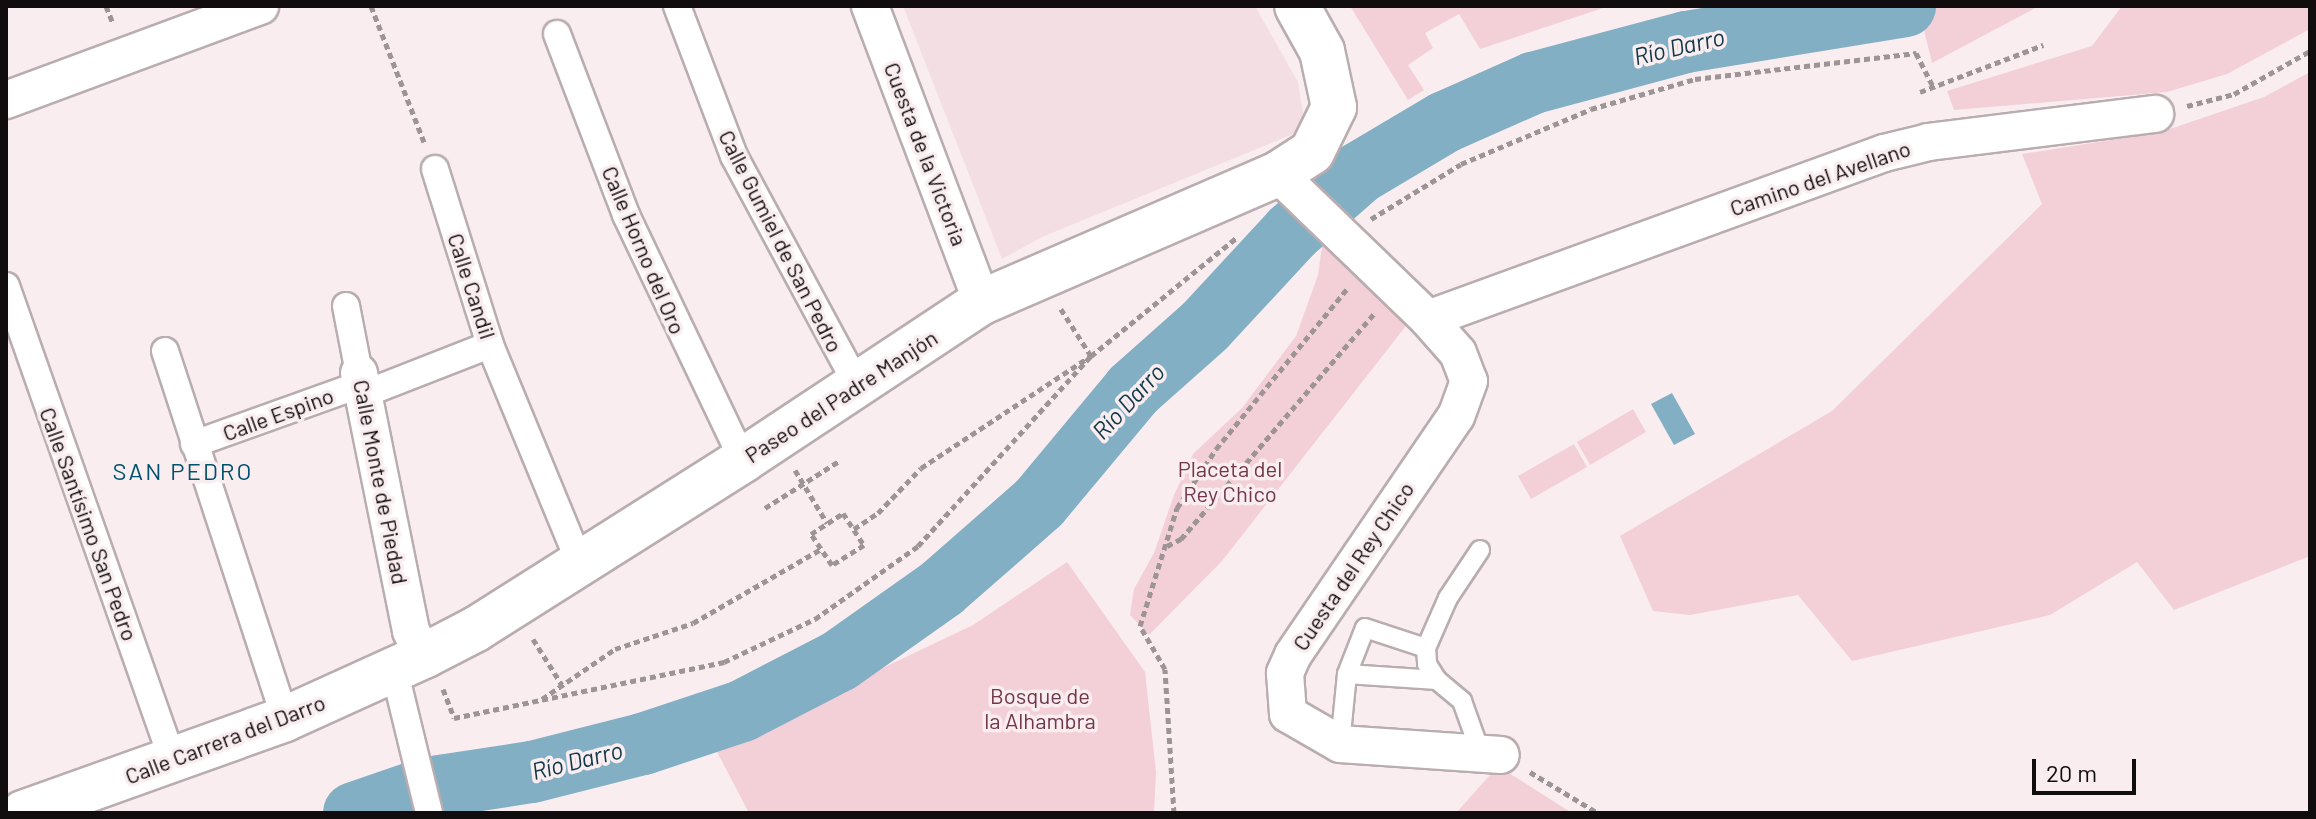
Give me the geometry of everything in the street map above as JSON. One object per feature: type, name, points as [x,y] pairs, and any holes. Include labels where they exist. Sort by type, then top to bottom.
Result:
[{"type":"street","points":[[6,100],[260,6]]},
{"type":"street","name":"Calle Gumiel de San Pedro","points":[[677,6],[734,156],[857,384]]},
{"type":"street","name":"Cuesta de la Victoria","points":[[870,6],[982,302]]},
{"type":"street","name":"Paseo del Padre Manjón","points":[[418,666],[743,460],[982,302],[1290,186],[1312,152],[1334,107],[1322,51],[1297,6]]},
{"type":"street","name":"Calle Horno del Oro","points":[[557,34],[626,215],[743,460]]},
{"type":"street","name":"Camino del Avellano","points":[[1428,319],[1884,153],[1929,142],[2155,114]]},
{"type":"street","name":"Calle Candil","points":[[435,169],[490,345],[580,563]]},
{"type":"street","name":"Cuesta del Rey Chico","points":[[1290,186],[1428,319],[1458,353],[1469,381],[1464,399],[1285,673],[1288,714],[1340,744],[1491,755]]},
{"type":"street","name":"Calle Santísimo San Pedro","points":[[6,286],[173,761]]},
{"type":"street","name":"Calle Monte de Piedad","points":[[346,306],[418,666]]},
{"type":"street","name":"Calle Espino","points":[[194,444],[362,384],[490,345]]},
{"type":"street","points":[[165,351],[285,719]]},
{"type":"street","points":[[418,666],[411,728],[429,813]]},
{"type":"street","name":"Calle Carrera del Darro","points":[[23,813],[173,761],[418,666]]},
{"type":"lane","points":[[1480,550],[1448,598],[1426,648],[1427,664],[1437,680],[1462,701],[1491,755]]},
{"type":"lane","points":[[1340,744],[1347,674],[1365,628],[1426,648]]},
{"type":"lane","points":[[1347,674],[1437,680]]},
{"type":"path","points":[[371,6],[435,169]]},
{"type":"path","points":[[1920,92],[2043,45]]},
{"type":"path","points":[[2155,114],[2234,94],[2310,51]]},
{"type":"path","points":[[1338,232],[1461,164],[1591,109],[1695,79],[1916,53],[1933,87]]},
{"type":"path","points":[[854,529],[878,513],[921,468],[1091,356],[1247,229]]},
{"type":"path","points":[[1174,813],[1165,669],[1140,626],[1177,508],[1216,449],[1371,265]]},
{"type":"path","points":[[1166,547],[1181,539],[1386,299],[1402,294]]},
{"type":"path","points":[[1057,303],[1063,318],[1091,356]]},
{"type":"path","points":[[418,666],[454,718],[724,662],[815,619],[918,546],[1091,356]]},
{"type":"path","points":[[765,508],[839,461]]},
{"type":"path","points":[[790,463],[827,523]]},
{"type":"path","points":[[843,513],[864,545],[832,565],[811,534],[827,523],[843,513]]},
{"type":"path","points":[[538,702],[615,649],[693,623],[821,549]]},
{"type":"path","points":[[527,630],[562,685]]},
{"type":"path","points":[[1491,755],[1598,813]]},
{"type":"shaded area","points":[[903,6],[1255,6],[1298,82],[1303,113],[1298,132],[1042,237],[1002,259]]},
{"type":"green space","points":[[1350,6],[1609,6],[1480,49],[1459,14],[1425,33],[1433,48],[1408,65],[1424,90],[1408,100]]},
{"type":"green space","points":[[1918,6],[2039,6],[1932,63]]},
{"type":"green space","points":[[2122,6],[2310,6],[2310,29],[2227,74],[2167,92],[1954,110],[1947,91],[2092,46]]},
{"type":"green space","points":[[2310,72],[2310,556],[2174,610],[2137,562],[2050,615],[1852,661],[1798,595],[1690,615],[1653,611],[1620,536],[1832,411],[2042,204],[2022,154],[2161,132],[2264,97]]},
{"type":"green space","name":"Placeta del Rey Chico","points":[[1324,233],[1409,322],[1222,561],[1149,635],[1130,615],[1134,589],[1154,553],[1174,495],[1193,454],[1242,408],[1296,336],[1318,275]]},
{"type":"green space","points":[[1633,409],[1646,432],[1590,465],[1577,442]]},
{"type":"green space","points":[[1574,444],[1587,467],[1531,499],[1518,476]]},
{"type":"green space","name":"Bosque de la Alhambra","points":[[1067,562],[1145,672],[1156,772],[1154,813],[749,813],[715,748],[973,625]]},
{"type":"green space","points":[[1498,766],[1572,813],[1456,813]]},
{"type":"water","points":[[1672,393],[1695,434],[1674,445],[1651,404]]},
{"type":"waterway","name":"Río Darro","points":[[354,813],[427,788],[532,772],[643,744],[742,711],[839,661],[942,588],[1039,503],[1133,390],[1205,326],[1292,232],[1359,173],[1445,122],[1533,83],[1686,42],[1905,6]]},
{"type":"district","name":"SAN PEDRO","points":[[183,471]]}]
